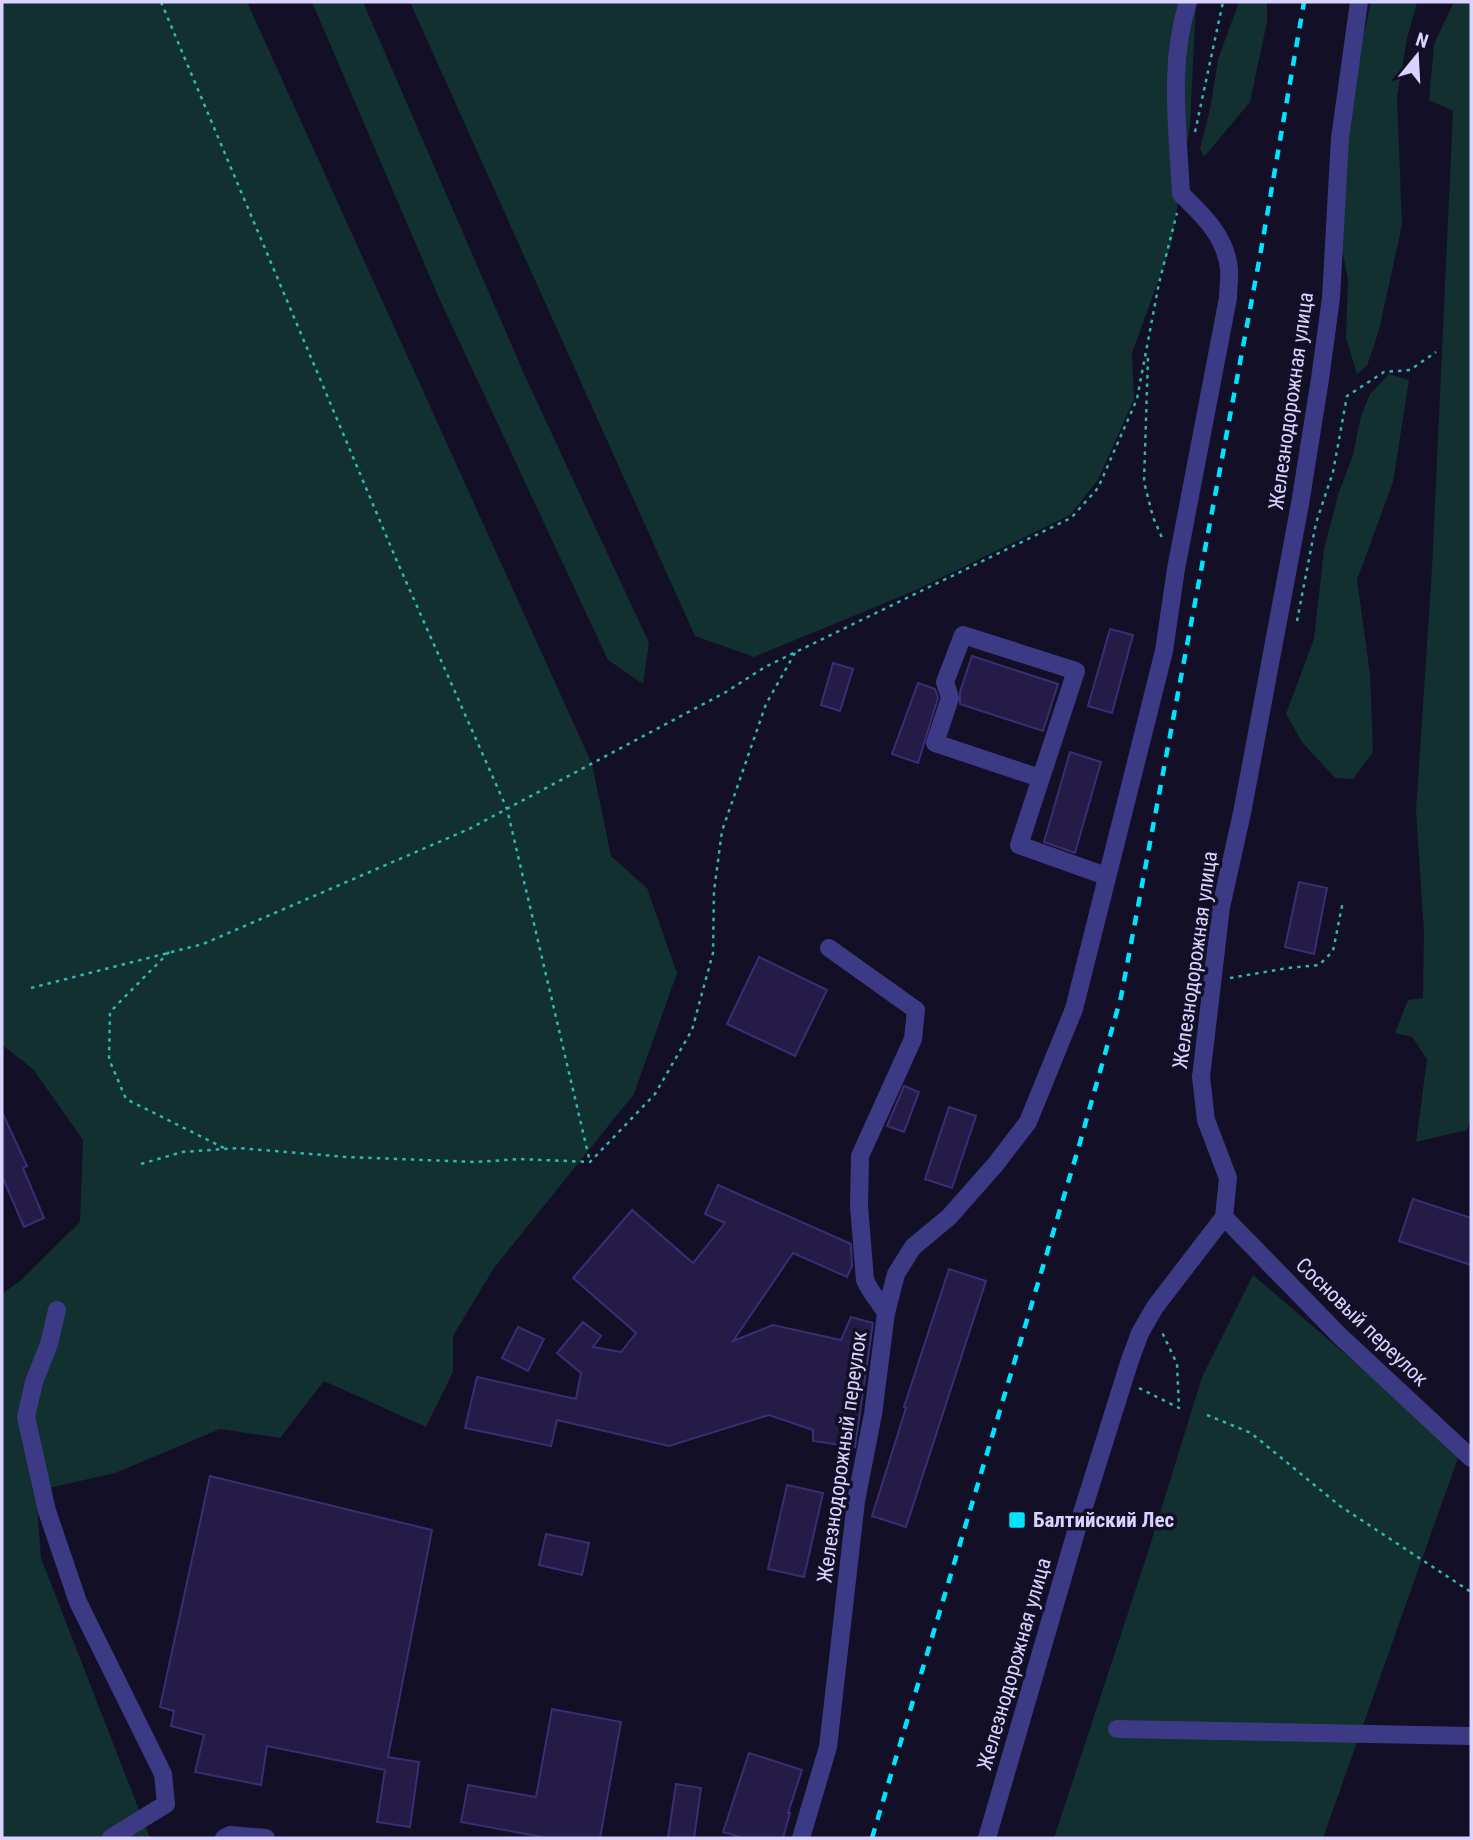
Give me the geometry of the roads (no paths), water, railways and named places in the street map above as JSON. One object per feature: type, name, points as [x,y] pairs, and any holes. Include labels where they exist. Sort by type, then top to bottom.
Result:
[{"type":"street","points":[[886,1313],[897,1274],[913,1247],[949,1217],[995,1166],[1028,1122],[1074,1009],[1164,651],[1176,569],[1228,298],[1229,269],[1223,245],[1207,218],[1181,194],[1175,68],[1182,21],[1188,2]]},
{"type":"street","name":"Железнодорожная улица","points":[[987,1838],[1140,1333],[1156,1307],[1224,1217],[1228,1178],[1206,1120],[1201,1077],[1221,907],[1242,813],[1300,504],[1320,379],[1331,298],[1340,138],[1359,2]]},
{"type":"street","points":[[1040,778],[935,743],[950,698],[945,682],[963,635],[1076,671],[1019,845],[1107,876]]},
{"type":"street","name":"Железнодорожный переулок","points":[[801,1838],[828,1747],[856,1501],[873,1414],[886,1313],[869,1291],[865,1280],[859,1206],[860,1156],[913,1038],[916,1010],[829,948]]},
{"type":"street","name":"Сосновый переулок","points":[[1224,1217],[1339,1335],[1471,1458]]},
{"type":"street","points":[[57,1310],[26,1417],[47,1511],[78,1602],[163,1774],[166,1804],[111,1838]]},
{"type":"street","points":[[1117,1729],[1471,1736]]},
{"type":"street","points":[[224,1838],[230,1835],[266,1838]]},
{"type":"railway","points":[[872,1838],[1121,997],[1260,256],[1304,2]]},
{"type":"place","name":"Балтийский Лес","points":[[1017,1520]]}]
